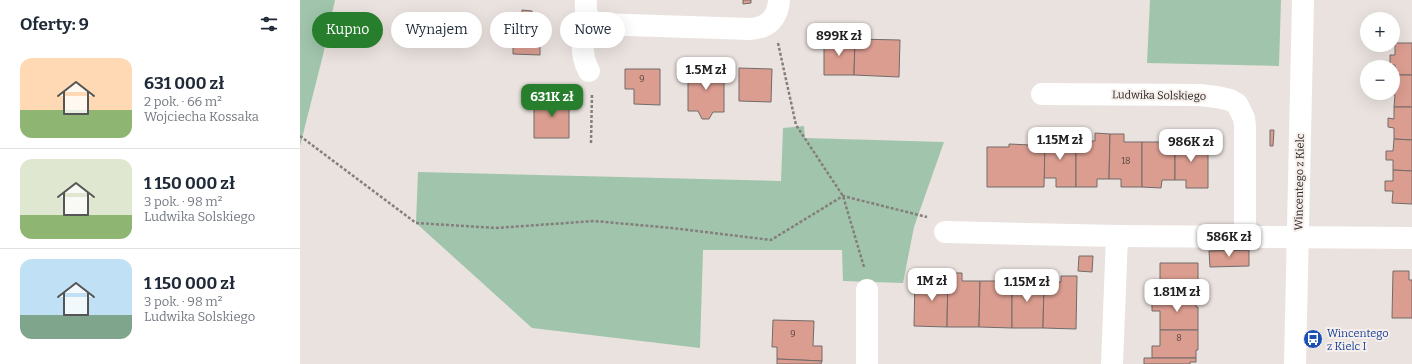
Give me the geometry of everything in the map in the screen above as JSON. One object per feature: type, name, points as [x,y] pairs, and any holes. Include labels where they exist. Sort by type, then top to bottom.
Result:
[{"type":"street","name":"Wincentego z Kielc","points":[[1295,364],[1303,0]]},
{"type":"street","points":[[588,10],[598,24],[750,29],[765,26],[777,8]]},
{"type":"street","points":[[588,10],[584,35],[583,56],[589,71]]},
{"type":"street","name":"Ludwika Solskiego","points":[[1042,94],[1200,95],[1230,100],[1237,104],[1244,118],[1245,126],[1245,237]]},
{"type":"street","points":[[951,232],[1117,236],[1412,238]]},
{"type":"street","points":[[1112,364],[1117,236]]},
{"type":"street","points":[[867,290],[867,364]]},
{"type":"path","points":[[777,8],[776,33],[796,125],[842,196],[866,271],[867,290]]},
{"type":"path","points":[[589,71],[592,81],[591,143]]},
{"type":"path","points":[[300,136],[416,223],[496,228],[594,221],[672,228],[771,240],[842,196],[932,219],[951,232]]},
{"type":"green space","points":[[300,0],[335,0],[332,12],[312,12],[312,48],[325,48],[300,146]]},
{"type":"green space","points":[[1150,0],[1281,0],[1279,66],[1147,63]]},
{"type":"green space","points":[[804,126],[805,138],[944,142],[914,227],[903,283],[843,281],[842,250],[703,250],[700,348],[532,328],[416,223],[418,172],[781,181],[783,128]]},
{"type":"building","points":[[743,0],[751,0],[751,3],[743,4]]},
{"type":"building","points":[[522,10],[532,11],[532,12],[522,12]]},
{"type":"building","points":[[824,39],[855,39],[854,75],[824,75]]},
{"type":"building","points":[[855,39],[900,40],[899,77],[854,75]]},
{"type":"building","points":[[1400,43],[1412,43],[1412,75],[1400,75],[1400,60],[1390,60],[1390,55],[1395,55],[1395,52],[1400,52]]},
{"type":"building","points":[[513,48],[540,48],[540,55],[513,54]]},
{"type":"building","points":[[697,65],[704,65],[705,68],[724,68],[724,112],[713,112],[709,119],[702,119],[698,111],[688,111],[688,72],[697,73]]},
{"type":"building","points":[[739,68],[772,69],[771,102],[739,101]]},
{"type":"building","points":[[625,69],[660,69],[660,105],[634,104],[634,89],[625,89]]},
{"type":"building","points":[[1400,75],[1412,75],[1412,107],[1394,107],[1395,100],[1400,100]]},
{"type":"building","points":[[538,97],[569,97],[569,138],[534,138],[534,102],[538,102]]},
{"type":"building","points":[[1394,107],[1412,107],[1412,140],[1394,139],[1394,128],[1388,127],[1388,118],[1394,119]]},
{"type":"building","points":[[1270,130],[1274,130],[1273,146],[1270,146]]},
{"type":"building","points":[[1045,133],[1058,133],[1058,141],[1076,141],[1076,187],[1056,187],[1056,178],[1044,178]]},
{"type":"building","points":[[1095,133],[1110,134],[1109,179],[1097,179],[1097,187],[1076,187],[1076,141],[1095,141]]},
{"type":"building","points":[[1110,134],[1124,134],[1124,142],[1142,142],[1142,187],[1121,187],[1121,179],[1109,179]]},
{"type":"building","points":[[1160,134],[1175,135],[1175,180],[1162,180],[1161,188],[1142,187],[1142,142],[1160,142]]},
{"type":"building","points":[[1175,135],[1188,135],[1188,143],[1208,143],[1208,188],[1186,188],[1186,180],[1175,180]]},
{"type":"building","points":[[1394,139],[1412,140],[1412,171],[1393,170],[1393,160],[1386,160],[1386,151],[1393,151]]},
{"type":"building","points":[[1030,140],[1045,141],[1044,187],[987,187],[987,147],[1009,147],[1009,144],[1030,145]]},
{"type":"building","points":[[1393,170],[1412,171],[1412,204],[1392,203],[1393,191],[1385,191],[1385,181],[1393,181]]},
{"type":"building","points":[[1249,250],[1249,266],[1210,267],[1209,251]]},
{"type":"building","points":[[1079,256],[1093,256],[1092,272],[1078,271]]},
{"type":"building","points":[[1160,263],[1198,263],[1196,298],[1152,298],[1152,283],[1160,283]]},
{"type":"building","points":[[1393,271],[1409,271],[1409,280],[1412,280],[1412,318],[1392,318]]},
{"type":"building","points":[[933,273],[948,273],[947,327],[914,326],[915,280],[933,280]]},
{"type":"building","points":[[948,273],[962,273],[962,281],[980,281],[979,327],[947,327]]},
{"type":"building","points":[[998,274],[1012,275],[1012,328],[979,327],[980,281],[998,281]]},
{"type":"building","points":[[1012,275],[1026,275],[1026,282],[1044,282],[1043,328],[1012,328]]},
{"type":"building","points":[[1061,276],[1077,276],[1076,329],[1043,328],[1044,282],[1061,282]]},
{"type":"building","points":[[1152,298],[1196,298],[1196,307],[1198,307],[1198,330],[1160,330],[1160,311],[1152,311]]},
{"type":"building","points":[[773,320],[814,321],[813,346],[822,346],[822,361],[777,359],[777,347],[772,347]]},
{"type":"building","points":[[1160,330],[1198,330],[1198,350],[1196,350],[1196,358],[1152,358],[1152,346],[1160,346]]},
{"type":"building","points":[[1144,358],[1196,358],[1196,362],[1190,362],[1190,364],[1144,364]]},
{"type":"building","points":[[777,359],[822,361],[821,364],[777,364]]},
{"type":"place","name":"Wincentego z Kielc I","points":[[1313,339]]}]
